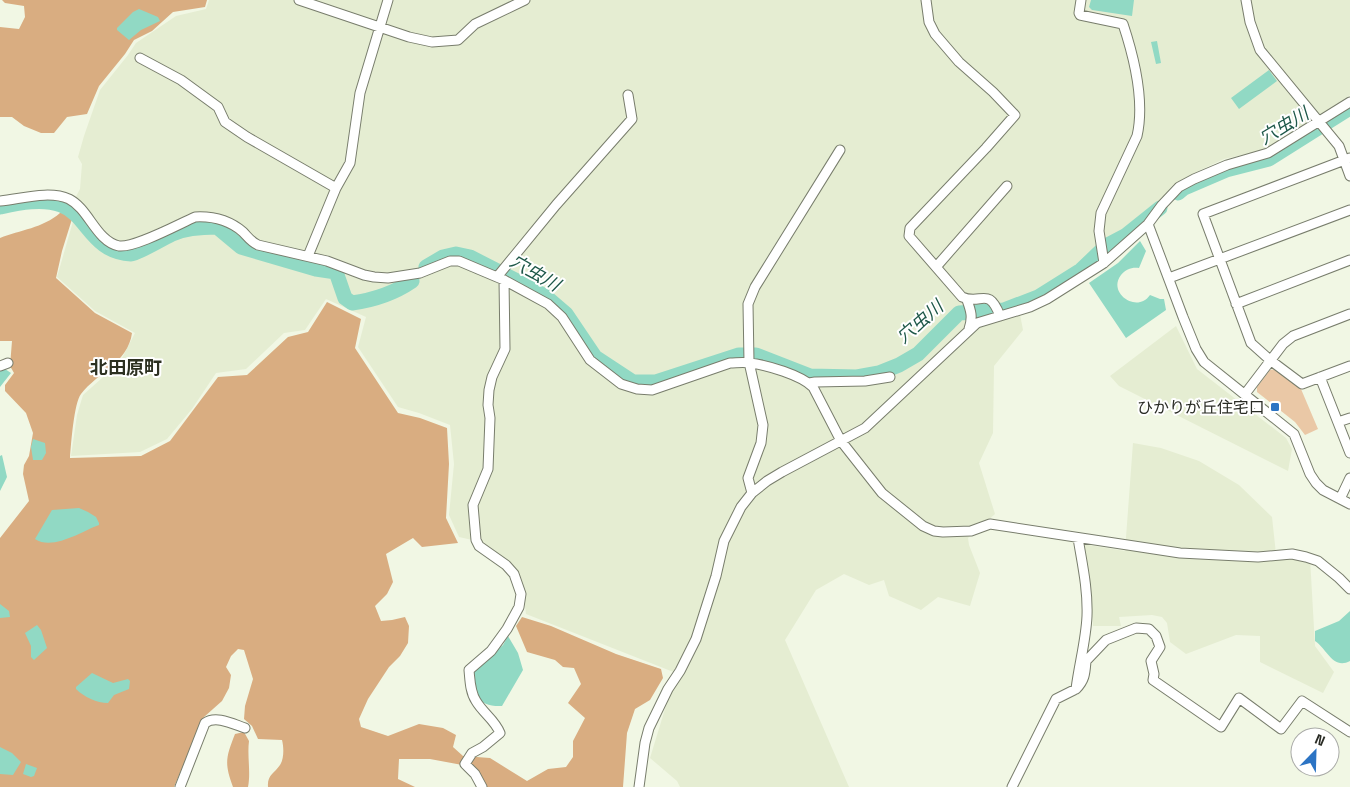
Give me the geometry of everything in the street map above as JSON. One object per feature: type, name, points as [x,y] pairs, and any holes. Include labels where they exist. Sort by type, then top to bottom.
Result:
[{"type":"street","points":[[299,0],[409,37],[432,42],[458,40],[475,24],[525,0]]},
{"type":"street","points":[[308,256],[336,188],[350,162],[360,93],[388,0]]},
{"type":"street","points":[[926,0],[929,22],[935,34],[959,62],[993,92],[1015,115],[910,228],[909,236],[962,297],[967,300],[971,309],[972,320],[969,329]]},
{"type":"street","points":[[1080,0],[1080,15],[1123,24],[1132,51],[1139,104],[1137,136],[1101,213],[1099,231],[1104,264]]},
{"type":"street","points":[[1246,0],[1250,22],[1260,50],[1339,146],[1347,159],[1350,176]]},
{"type":"street","points":[[140,58],[181,80],[218,107],[225,122],[247,137],[336,188]]},
{"type":"street","points":[[482,787],[475,774],[465,764],[472,753],[483,748],[500,733],[496,724],[476,701],[470,682],[469,670],[492,651],[519,607],[521,594],[514,574],[506,565],[480,546],[476,540],[474,505],[488,468],[489,390],[492,377],[505,349],[501,279],[556,205],[632,119],[628,95]]},
{"type":"street","points":[[640,787],[645,743],[649,728],[696,639],[716,576],[724,541],[741,507],[752,493],[782,472],[865,428],[969,329],[982,321],[1030,307],[1047,299],[1104,264],[1148,224],[1179,187],[1227,165],[1268,153],[1350,102]]},
{"type":"street","points":[[752,493],[748,478],[761,443],[763,426],[749,362],[748,304],[755,287],[840,150]]},
{"type":"street","points":[[1347,159],[1203,214],[1250,343],[1302,384],[1350,366]]},
{"type":"street","points":[[936,266],[1007,186]]},
{"type":"street","points":[[0,202],[50,195],[69,199],[76,204],[103,235],[112,243],[120,246],[136,244],[195,217],[202,217],[226,221],[258,245],[327,261],[374,277],[388,278],[420,274],[450,261],[459,261],[501,279],[548,304],[562,317],[590,360],[621,384],[637,389],[652,390],[730,363],[749,362],[768,367],[809,383],[813,387],[841,441],[882,493],[922,526],[934,531],[971,531],[990,524],[1180,553],[1258,556],[1292,554],[1318,560],[1350,589]]},
{"type":"street","points":[[1169,278],[1350,210]]},
{"type":"street","points":[[1148,224],[1196,349],[1204,362],[1294,434],[1316,484],[1323,490],[1350,504]]},
{"type":"street","points":[[1236,304],[1350,260]]},
{"type":"street","points":[[967,300],[985,298],[991,300],[1000,316]]},
{"type":"street","points":[[1245,394],[1283,344],[1293,336],[1350,314]]},
{"type":"street","points":[[809,383],[865,381],[890,377]]},
{"type":"street","points":[[1320,377],[1350,453]]},
{"type":"street","points":[[1338,422],[1350,418]]},
{"type":"street","points":[[1340,499],[1350,478]]},
{"type":"street","points":[[1076,689],[1087,614],[1086,588],[1078,538]]},
{"type":"street","points":[[1012,787],[1056,699],[1076,689],[1083,682],[1086,661],[1106,640],[1136,628],[1149,629],[1156,636],[1160,647],[1151,661],[1154,674],[1153,680],[1221,727],[1239,698],[1281,729],[1302,701],[1350,732]]},
{"type":"street","points":[[180,787],[205,723],[210,720],[217,720],[245,728]]},
{"type":"shaded area","points":[[2,0],[207,0],[205,7],[173,12],[152,31],[134,40],[99,86],[87,114],[67,117],[54,133],[41,133],[24,126],[12,117],[0,117],[0,27],[19,29],[25,17],[24,6],[5,3]]},
{"type":"shaded area","points":[[209,0],[1350,0],[1350,95],[1342,102],[1264,150],[1224,159],[1173,185],[1127,234],[1105,245],[1074,273],[1018,304],[1023,330],[994,366],[993,433],[979,463],[995,514],[968,538],[980,573],[970,606],[938,597],[921,610],[889,596],[884,580],[869,585],[844,574],[816,590],[785,640],[849,787],[680,787],[677,781],[650,758],[676,673],[526,614],[522,585],[481,542],[459,537],[449,515],[454,464],[450,425],[398,407],[358,347],[366,317],[326,299],[305,330],[284,333],[246,369],[216,373],[192,409],[167,439],[140,452],[71,456],[77,415],[83,395],[120,362],[135,333],[95,311],[57,277],[76,211],[70,208],[80,189],[82,164],[78,157],[84,136],[100,90],[136,43],[176,16],[206,9]]},
{"type":"shaded area","points":[[60,213],[67,213],[72,219],[56,278],[95,313],[132,333],[125,352],[81,394],[76,406],[70,458],[141,456],[170,441],[218,377],[247,375],[288,337],[308,332],[327,302],[361,319],[355,348],[398,413],[420,418],[447,428],[449,464],[446,518],[458,543],[422,547],[413,538],[386,554],[393,582],[387,594],[375,606],[381,621],[405,617],[409,626],[408,643],[400,656],[389,667],[368,699],[359,719],[361,727],[388,736],[419,724],[443,728],[456,735],[453,747],[463,756],[490,758],[527,781],[548,769],[566,767],[573,757],[573,741],[585,718],[568,703],[581,684],[574,668],[563,667],[555,660],[527,652],[516,626],[522,617],[551,626],[616,654],[661,669],[663,678],[650,700],[635,709],[627,733],[623,787],[485,787],[473,767],[430,759],[399,759],[398,779],[415,787],[268,787],[270,777],[282,760],[282,740],[258,739],[252,726],[244,719],[245,706],[253,679],[244,650],[238,649],[231,656],[226,667],[231,675],[229,688],[222,701],[204,717],[174,787],[0,787],[0,538],[29,501],[23,474],[24,465],[29,456],[33,433],[26,413],[5,391],[5,385],[14,373],[10,366],[12,341],[0,341],[0,238],[39,225]]},
{"type":"shaded area","points":[[1176,326],[1197,369],[1286,438],[1292,449],[1288,471],[1119,386],[1110,376]]},
{"type":"shaded area","points":[[1276,369],[1301,389],[1318,429],[1305,435],[1295,422],[1257,392],[1257,387],[1270,370]]},
{"type":"shaded area","points":[[1133,443],[1161,448],[1199,461],[1239,485],[1272,517],[1276,554],[1310,558],[1315,646],[1334,672],[1323,693],[1260,662],[1260,636],[1236,635],[1186,654],[1170,642],[1167,623],[1162,617],[1152,615],[1119,617],[1121,626],[1093,626],[1090,585],[1082,544],[1125,551]]},
{"type":"shaded area","points":[[244,732],[249,741],[248,787],[233,787],[227,766],[228,755],[235,734]]},
{"type":"water","points":[[1091,0],[1134,0],[1132,16],[1092,10],[1089,7]]},
{"type":"water","points":[[139,9],[158,17],[160,21],[141,30],[129,40],[117,28],[133,12]]},
{"type":"water","points":[[1157,41],[1161,63],[1156,64],[1151,42]]},
{"type":"water","points":[[1269,70],[1277,81],[1239,109],[1231,98]]},
{"type":"water","points":[[1140,241],[1146,251],[1139,268],[1129,269],[1123,273],[1118,282],[1118,288],[1125,299],[1131,302],[1144,300],[1150,295],[1164,299],[1166,310],[1126,338],[1089,283],[1118,263]]},
{"type":"water","points":[[5,369],[11,373],[0,387],[0,370]]},
{"type":"water","points":[[33,439],[45,443],[46,453],[42,460],[33,460],[31,447]]},
{"type":"water","points":[[2,455],[7,477],[0,491],[0,456]]},
{"type":"water","points":[[79,508],[96,517],[99,525],[67,539],[50,543],[35,539],[52,510]]},
{"type":"water","points":[[0,604],[9,611],[10,617],[0,618]]},
{"type":"water","points":[[1350,611],[1350,661],[1339,663],[1315,641],[1315,631],[1339,621]]},
{"type":"water","points":[[37,625],[41,630],[47,648],[34,660],[31,657],[31,646],[25,633]]},
{"type":"water","points":[[508,636],[518,653],[523,670],[502,706],[494,706],[478,698],[472,671],[503,645]]},
{"type":"water","points":[[92,673],[113,683],[128,679],[130,681],[129,689],[114,695],[108,703],[91,699],[79,692],[76,687]]},
{"type":"water","points":[[0,747],[12,753],[21,762],[13,775],[0,774]]},
{"type":"water","points":[[26,764],[37,768],[34,776],[31,777],[23,774]]},
{"type":"waterway","name":"穴虫川","points":[[1178,193],[1184,188],[1226,170],[1269,159],[1350,108]]},
{"type":"waterway","name":"穴虫川","points":[[0,207],[38,202],[61,205],[78,217],[98,240],[107,247],[118,252],[131,254],[177,232],[194,228],[217,227],[241,247],[316,269],[336,272],[345,298],[352,303],[383,296],[398,290],[412,281]]},
{"type":"waterway","name":"穴虫川","points":[[426,267],[443,257],[456,254],[470,257],[545,296],[566,314],[595,357],[633,382],[656,382],[739,355],[756,355],[810,376],[857,377],[879,373],[899,365],[918,354],[959,313],[1004,310],[1038,297],[1081,270],[1106,246],[1125,236],[1160,208]]},
{"type":"place","name":"ひかりが丘住宅口","points":[[1275,407]]},
{"type":"district","name":"北田原町","points":[[126,368]]}]
